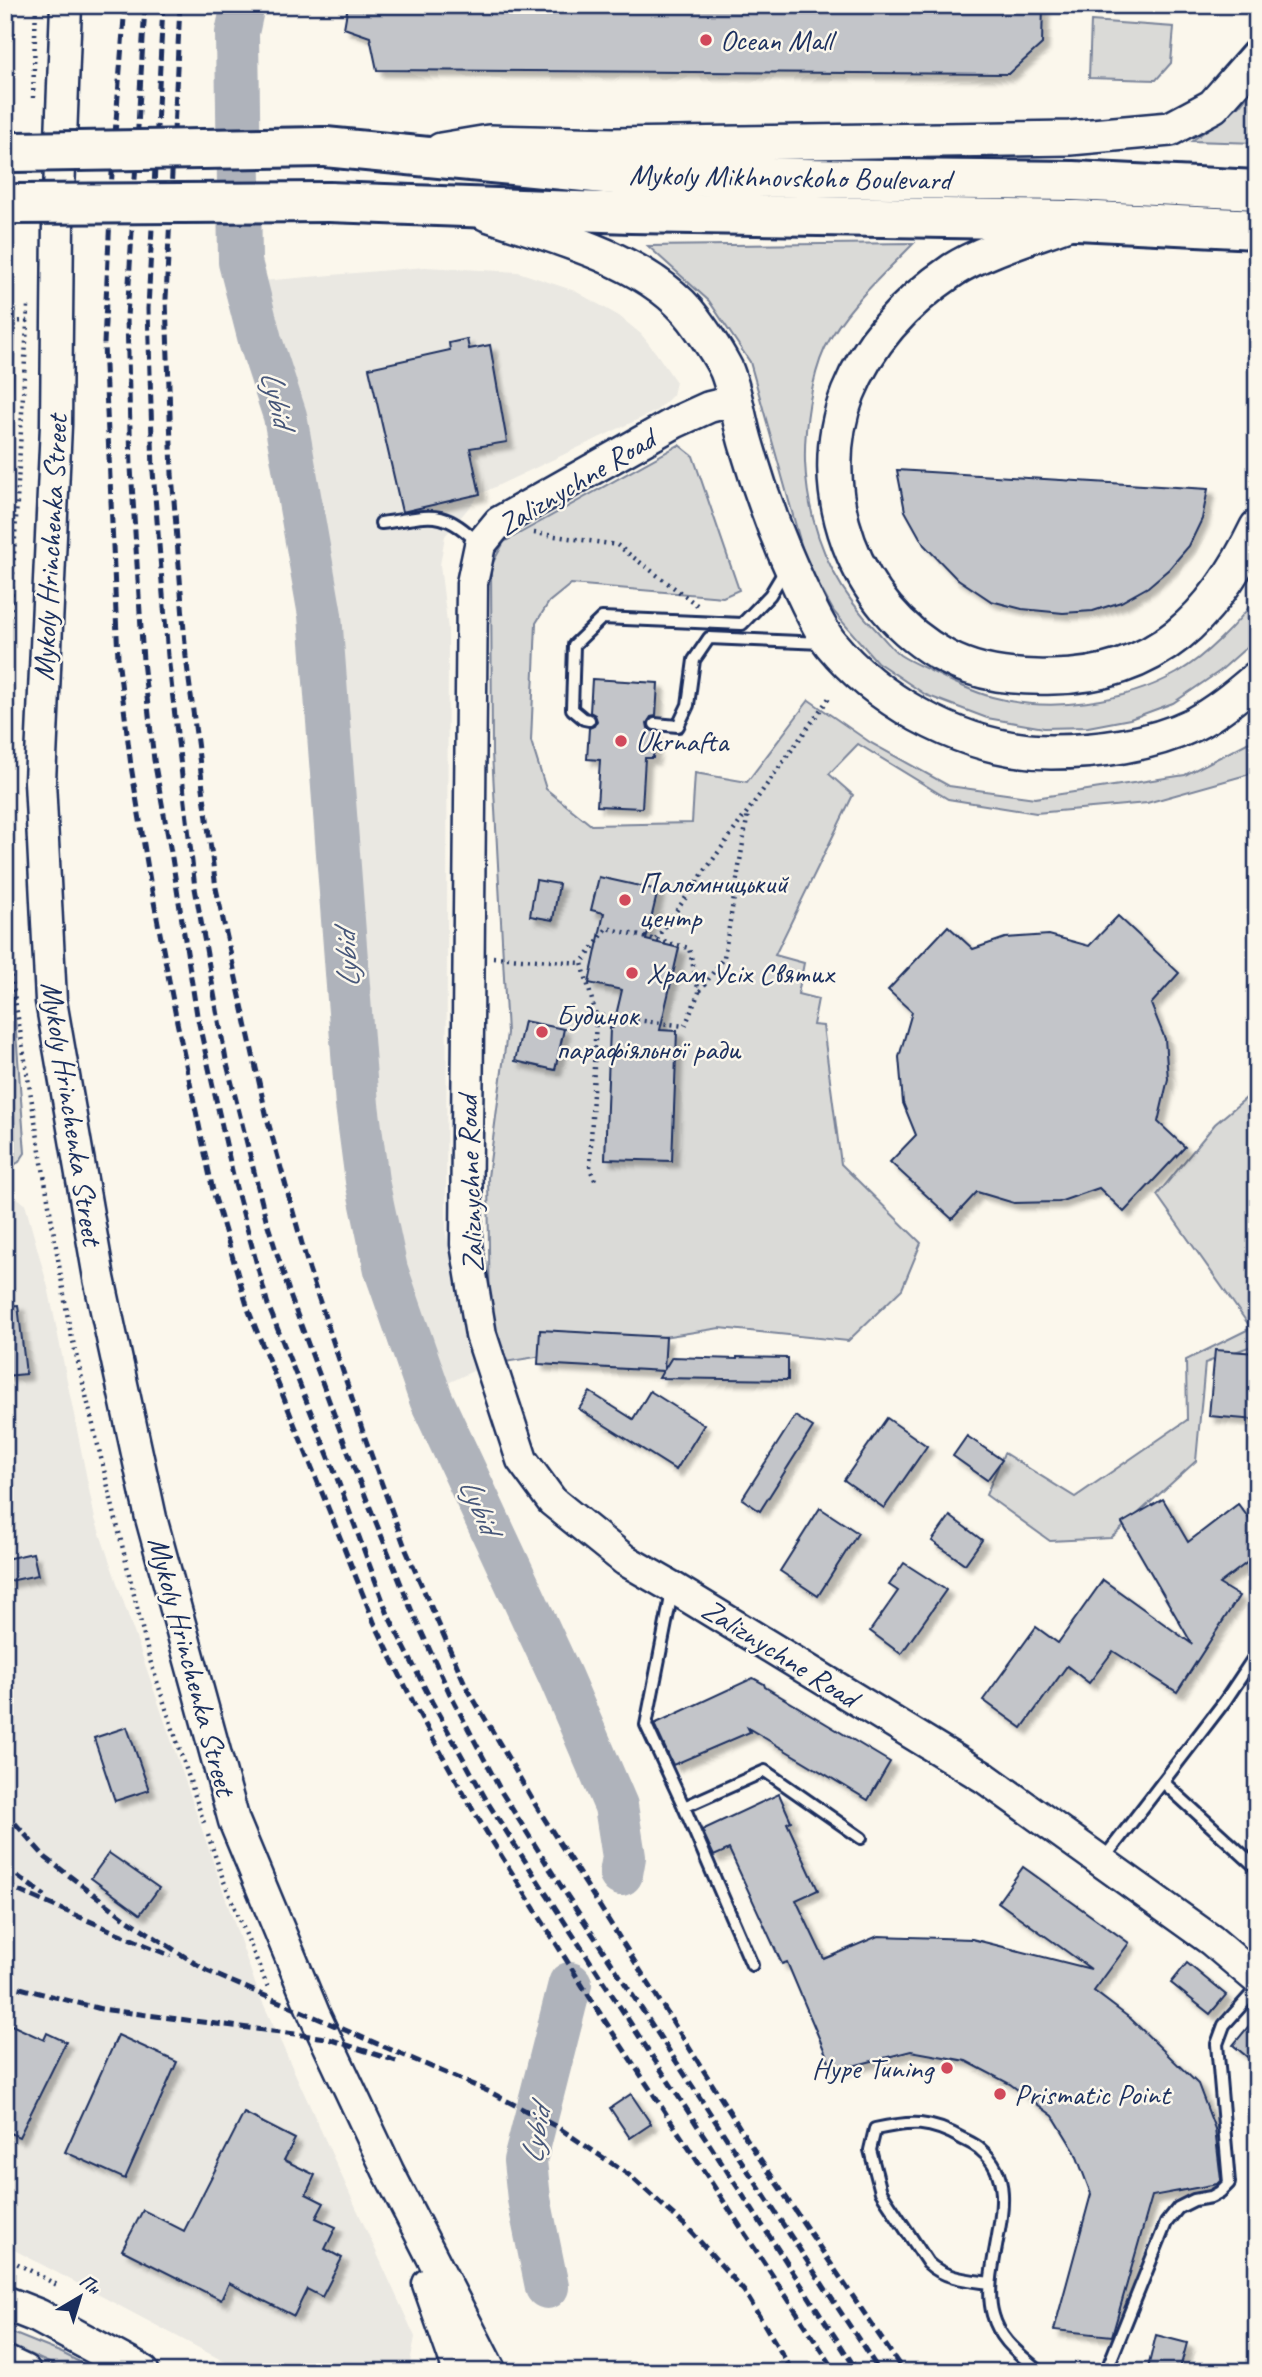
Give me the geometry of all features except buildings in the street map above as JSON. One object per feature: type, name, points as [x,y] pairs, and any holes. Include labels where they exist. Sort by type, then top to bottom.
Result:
[{"type":"highway","name":"Mykoly Mikhnovskoho Boulevard","points":[[10,152],[325,147],[626,176],[1073,181],[1257,190]]},
{"type":"highway","name":"Mykoly Mikhnovskoho Boulevard","points":[[10,204],[329,202],[631,213],[1077,220],[1257,229]]},
{"type":"main road","name":"Mykoly Hrinchenka Street","points":[[66,5],[58,220],[56,425],[40,781],[51,1001],[99,1278],[151,1518],[234,1821],[315,2016],[388,2171],[491,2372]]},
{"type":"main road","points":[[411,154],[489,142],[614,145],[1070,138],[1170,129],[1213,106],[1257,56]]},
{"type":"main road","points":[[467,207],[596,251],[653,281],[693,318],[725,369],[772,521],[809,607],[831,644],[893,701],[935,724],[983,743],[1036,752],[1086,752],[1145,741],[1191,725],[1237,696],[1257,678]]},
{"type":"main road","points":[[1077,220],[986,254],[955,269],[903,310],[881,335],[862,363],[838,429],[834,464],[836,500],[845,537],[862,573],[885,607],[913,634],[946,657],[985,672],[1028,678],[1071,677],[1113,669],[1153,654],[1189,628],[1220,592],[1257,527]]},
{"type":"main road","name":"Zaliznychne Road","points":[[734,401],[709,407],[676,422],[499,522],[480,545],[472,583],[466,1244],[481,1335],[522,1460],[552,1501],[625,1560],[985,1778],[1211,1940],[1257,1979]]},
{"type":"main road","name":"Mykoly Hrinchenka Street","points":[[388,2171],[459,2372]]},
{"type":"main road","points":[[5,2303],[38,2316],[142,2372]]},
{"type":"main road","points":[[442,2372],[449,2340]]},
{"type":"main road","points":[[5,2364],[24,2372]]},
{"type":"lane","points":[[381,523],[438,516],[461,525],[480,545]]},
{"type":"lane","points":[[589,720],[572,709],[574,645],[602,618],[742,624],[770,595],[789,564]]},
{"type":"lane","points":[[655,724],[678,726],[688,705],[694,660],[709,638],[831,644]]},
{"type":"lane","points":[[672,1587],[646,1726],[752,1965]]},
{"type":"lane","points":[[1102,1861],[1225,1701],[1257,1653]]},
{"type":"lane","points":[[684,1807],[765,1771],[860,1838]]},
{"type":"lane","points":[[1163,1782],[1257,1868]]},
{"type":"lane","points":[[1106,2372],[1166,2223],[1178,2208],[1194,2200],[1211,2197],[1229,2183],[1217,2044],[1224,2025],[1257,1987]]},
{"type":"lane","points":[[990,2283],[958,2279],[937,2272],[928,2263],[881,2192],[870,2150],[875,2129],[912,2122],[945,2129],[982,2150],[998,2170],[1003,2200],[990,2283],[992,2312],[1005,2341],[1040,2372]]},
{"type":"path","points":[[33,110],[36,5]]},
{"type":"path","points":[[5,714],[28,298]]},
{"type":"path","points":[[5,322],[27,321]]},
{"type":"path","points":[[525,532],[617,545],[721,623]]},
{"type":"path","points":[[656,939],[829,698]]},
{"type":"path","points":[[596,1015],[685,1026],[699,992],[724,957],[749,813]]},
{"type":"path","points":[[5,843],[11,976],[69,1325],[149,1657],[223,1879],[269,1990]]},
{"type":"path","points":[[582,963],[607,928],[656,939],[689,948],[699,992]]},
{"type":"path","points":[[485,957],[582,963]]},
{"type":"path","points":[[582,963],[596,1015],[590,1169],[595,1180]]},
{"type":"path","points":[[5,2257],[59,2286]]},
{"type":"shaded area","points":[[5,5],[16,5],[12,100],[5,100]]},
{"type":"shaded area","points":[[1091,21],[1174,27],[1171,63],[1156,80],[1089,78]]},
{"type":"shaded area","points":[[1257,84],[1257,143],[1192,141],[1240,105]]},
{"type":"shaded area","points":[[914,243],[865,292],[843,319],[825,348],[812,389],[806,434],[807,486],[817,532],[835,575],[861,614],[900,655],[976,692],[1014,702],[1038,704],[1110,698],[1134,692],[1177,673],[1210,649],[1257,597],[1256,639],[1220,671],[1173,703],[1130,719],[1088,727],[1044,728],[987,718],[926,695],[877,662],[834,612],[806,562],[750,362],[709,301],[648,246]]},
{"type":"shaded area","points":[[425,267],[518,272],[575,291],[619,316],[641,334],[676,382],[673,395],[656,411],[480,494],[445,536],[440,565],[448,630],[446,1234],[477,1369],[440,1387],[396,1272],[372,1176],[324,596],[262,281]]},
{"type":"shaded area","points":[[16,310],[7,514],[5,520],[5,314]]},
{"type":"shaded area","points":[[679,445],[693,456],[739,590],[723,597],[571,584],[549,602],[536,623],[531,741],[546,789],[591,825],[692,823],[695,773],[747,782],[809,700],[871,743],[949,786],[1035,798],[1185,775],[1257,738],[1257,772],[1147,803],[1036,813],[948,799],[858,744],[829,774],[853,795],[775,955],[804,963],[798,994],[818,999],[813,1025],[823,1026],[841,1164],[921,1243],[902,1289],[848,1341],[720,1328],[505,1362],[490,1319],[488,1177],[507,1033],[492,753],[491,566],[504,542]]},
{"type":"shaded area","points":[[5,884],[25,1153],[19,1162],[5,1170]]},
{"type":"shaded area","points":[[1257,1089],[1257,1344],[1205,1363],[1196,1461],[1111,1538],[1050,1541],[986,1495],[1004,1453],[1075,1497],[1187,1420],[1186,1360],[1251,1328],[1157,1195],[1215,1124]]},
{"type":"shaded area","points":[[14,1195],[25,1204],[49,1291],[95,1519],[258,1992],[415,2337],[406,2372],[244,2372],[5,2245],[5,1197]]},
{"type":"shaded area","points":[[5,2330],[62,2353],[99,2372],[69,2372],[5,2343]]},
{"type":"waterway","name":"Lybid","points":[[243,5],[237,33],[240,262],[260,340],[285,416],[320,615],[357,1105],[367,1181],[386,1270],[431,1399],[560,1676],[616,1806],[624,1857],[621,1874]]},
{"type":"waterway","name":"Lybid","points":[[547,2287],[529,2199],[525,2161],[570,1984]]},
{"type":"railway","points":[[125,5],[112,173],[104,344],[118,658],[131,766],[177,1022],[213,1191],[248,1309],[374,1622],[417,1710],[474,1812],[592,2001],[836,2372]]},
{"type":"railway","points":[[145,5],[127,318],[131,467],[143,661],[154,760],[197,1015],[235,1184],[268,1305],[389,1617],[432,1702],[488,1803],[858,2372]]},
{"type":"railway","points":[[163,5],[148,309],[153,471],[168,656],[195,888],[226,1060],[266,1219],[291,1298],[352,1463],[411,1609],[449,1692],[502,1793],[880,2372]]},
{"type":"railway","points":[[180,5],[166,299],[172,474],[186,657],[216,888],[267,1118],[309,1269],[364,1435],[406,1550],[466,1686],[535,1804],[750,2144],[904,2372]]},
{"type":"railway","points":[[5,1812],[46,1858],[125,1918],[207,1971],[490,2092],[559,2128],[629,2175],[688,2228],[744,2291],[793,2372]]},
{"type":"railway","points":[[5,1867],[45,1896]]},
{"type":"railway","points":[[5,1885],[171,1956]]},
{"type":"railway","points":[[5,1984],[101,2009],[326,2038],[399,2062]]},
{"type":"place","name":"Ocean Mall","points":[[706,40]]},
{"type":"place","name":"Ukrnafta","points":[[621,741]]},
{"type":"place","name":"Паломницький центр","points":[[625,900]]},
{"type":"place","name":"Храм Усіх Святих","points":[[632,973]]},
{"type":"place","name":"Будинок парафіяльної ради","points":[[542,1032]]},
{"type":"place","name":"Hype Tuning","points":[[947,2068]]},
{"type":"place","name":"Prismatic Point","points":[[1000,2094]]}]
